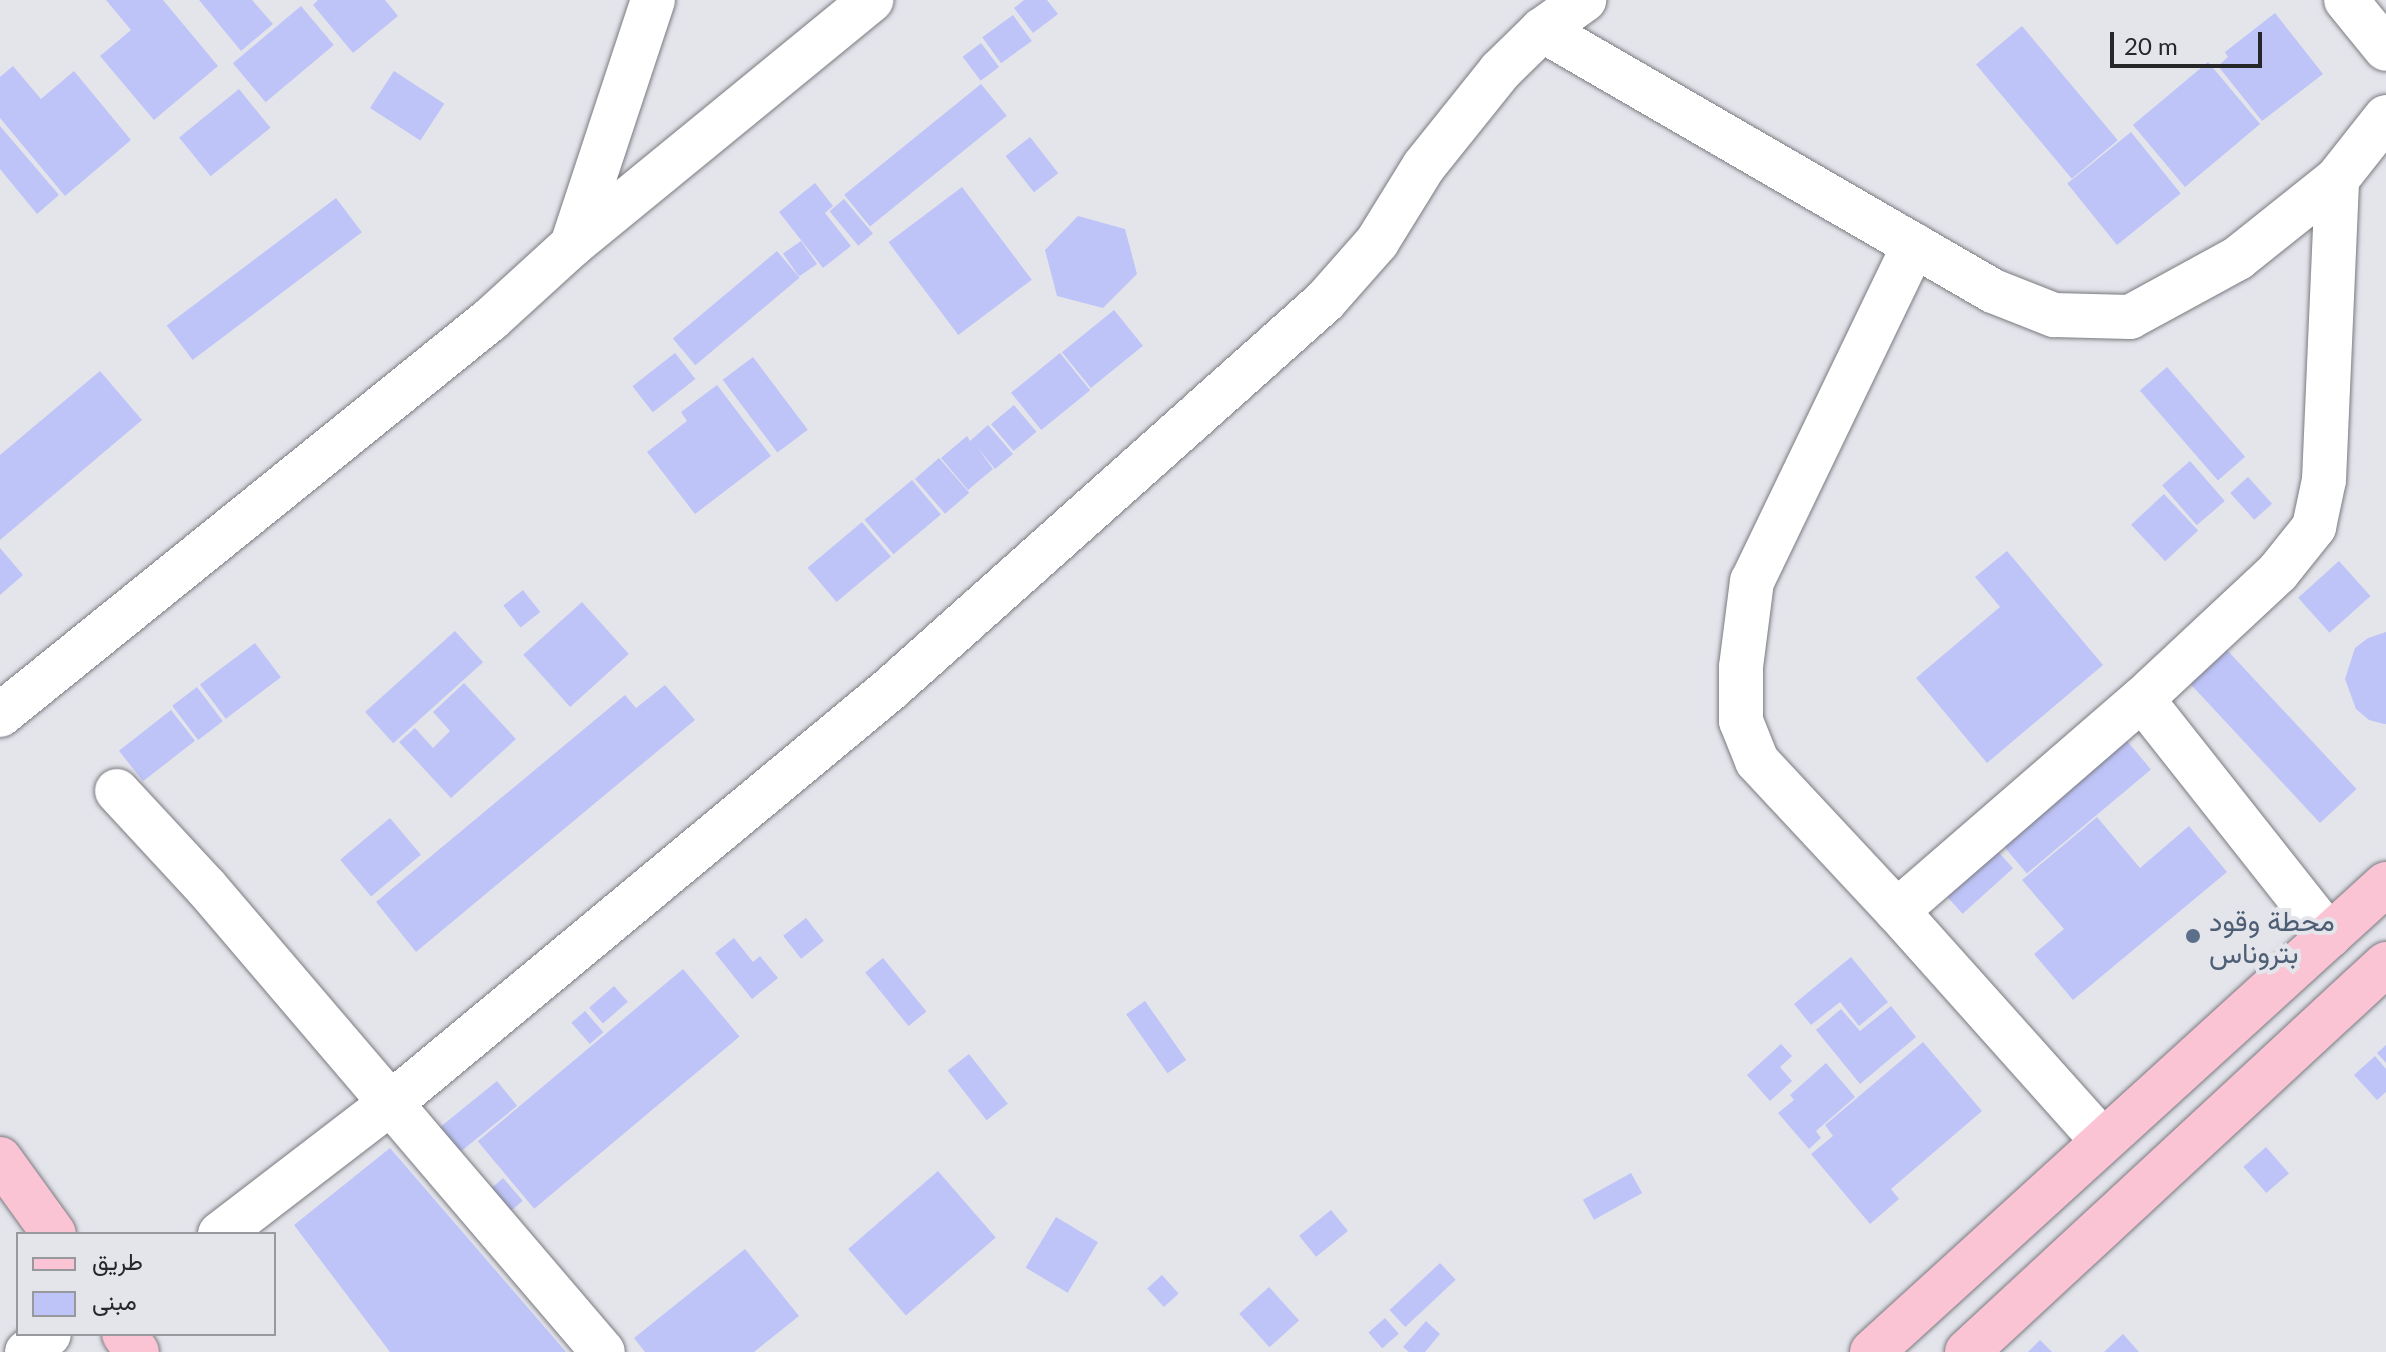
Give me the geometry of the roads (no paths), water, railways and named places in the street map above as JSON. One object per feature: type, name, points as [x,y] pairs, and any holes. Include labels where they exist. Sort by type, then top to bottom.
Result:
[{"type":"main road","points":[[1872,1352],[2386,884]]},
{"type":"main road","points":[[1967,1352],[2386,964]]},
{"type":"main road","points":[[2239,1018],[2279,1063]]},
{"type":"main road","points":[[0,1159],[53,1232]]},
{"type":"street","points":[[572,245],[653,0]]},
{"type":"street","points":[[0,715],[479,329],[572,245],[871,0]]},
{"type":"street","points":[[223,1232],[391,1103],[889,690],[1325,301],[1377,242],[1433,154],[1500,71],[1542,30],[1584,0]]},
{"type":"street","points":[[2346,0],[2386,49]]},
{"type":"street","points":[[1542,30],[1993,291],[2054,315],[2130,317],[2238,258],[2337,179],[2386,117]]},
{"type":"street","points":[[1897,911],[2142,699],[2278,572],[2314,527],[2324,480],[2337,179]]},
{"type":"street","points":[[1914,245],[1752,581],[1741,667],[1741,721],[1757,761],[1897,911],[2102,1140]]},
{"type":"street","points":[[2142,699],[2329,936]]},
{"type":"street","points":[[117,791],[206,887],[603,1352]]},
{"type":"street","points":[[27,1352],[47,1336]]},
{"type":"place","name":"محطة وقود بتروناس","points":[[2193,936]]}]
